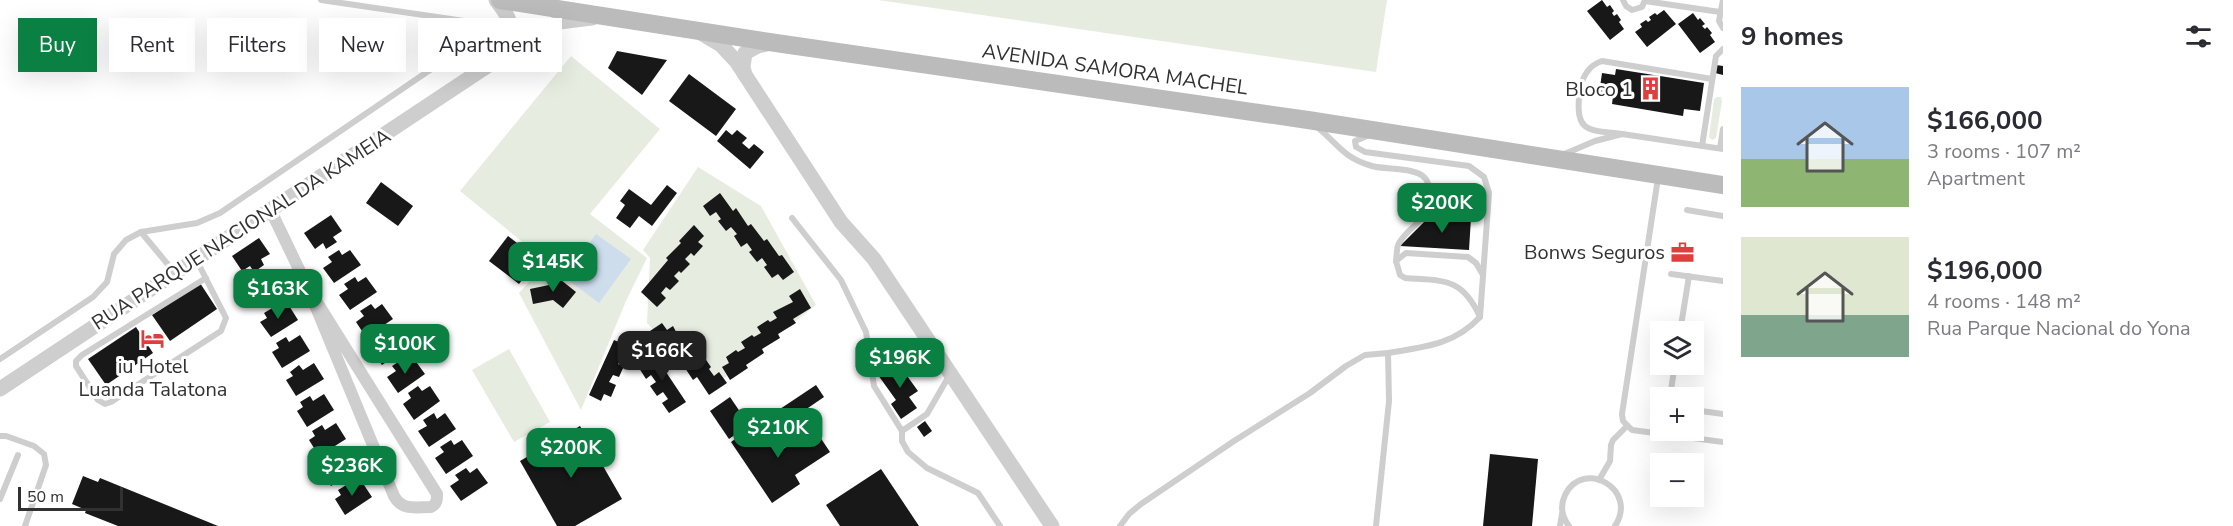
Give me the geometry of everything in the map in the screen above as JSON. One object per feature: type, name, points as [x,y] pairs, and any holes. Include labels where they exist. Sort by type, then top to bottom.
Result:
[{"type":"main road","name":"AVENIDA SAMORA MACHEL","points":[[498,0],[1723,184]]},
{"type":"street","name":"RUA PARQUE NACIONAL DA KAMEIA","points":[[498,0],[509,18]]},
{"type":"street","name":"RUA PARQUE NACIONAL DA KAMEIA","points":[[562,22],[609,16]]},
{"type":"street","points":[[690,28],[721,45],[736,62],[841,222],[874,259],[1052,526]]},
{"type":"street","points":[[746,78],[742,67],[745,53],[759,46],[776,43]]},
{"type":"street","name":"RUA PARQUE NACIONAL DA KAMEIA","points":[[0,389],[479,72]]},
{"type":"street","points":[[270,212],[308,288],[397,502],[405,507],[431,507],[437,501],[437,494],[308,288]]},
{"type":"lane","points":[[0,359],[93,297],[107,282],[114,254],[126,240],[141,232],[197,223],[220,213],[427,72],[488,34],[488,28],[478,23],[321,0]]},
{"type":"lane","points":[[1623,0],[1632,10],[1642,7],[1645,0],[1720,12]]},
{"type":"lane","points":[[1722,0],[1719,21],[1723,28]]},
{"type":"lane","points":[[1702,146],[1716,56],[1723,49]]},
{"type":"lane","points":[[1712,79],[1602,61],[1595,64],[1583,78],[1578,110],[1580,121],[1587,128],[1722,149],[1723,129]]},
{"type":"lane","points":[[1308,120],[1329,137],[1336,148],[1350,157],[1374,167],[1418,172],[1427,180],[1430,205],[1427,213],[1400,242],[1396,261],[1400,275],[1405,278],[1449,282],[1460,288],[1474,303],[1480,317]]},
{"type":"lane","points":[[1120,526],[1141,504],[1310,393],[1346,366],[1365,355],[1430,346],[1455,338],[1470,328],[1480,317],[1490,193],[1484,177],[1469,166],[1365,152],[1356,147],[1355,141],[1360,138],[1385,132]]},
{"type":"lane","points":[[1550,159],[1595,141],[1622,134]]},
{"type":"lane","points":[[1658,175],[1622,414],[1623,421],[1627,426],[1640,432],[1723,442]]},
{"type":"lane","points":[[1688,210],[1723,216]]},
{"type":"lane","points":[[792,218],[841,280],[866,332],[874,386],[902,431],[902,441],[908,452],[918,462],[978,493],[1000,526]]},
{"type":"lane","points":[[141,232],[175,273]]},
{"type":"lane","points":[[1396,261],[1406,253],[1468,257],[1476,263],[1483,276]]},
{"type":"lane","points":[[196,259],[206,278],[226,318],[221,331],[111,402],[105,404],[98,400],[76,366],[76,361],[82,355],[206,278]]},
{"type":"lane","points":[[1671,274],[1723,281]]},
{"type":"lane","points":[[1682,321],[1689,276]]},
{"type":"lane","points":[[1376,526],[1389,401],[1388,353]]},
{"type":"lane","points":[[902,431],[927,414],[950,373]]},
{"type":"lane","points":[[1704,411],[1723,414]]},
{"type":"lane","points":[[1599,480],[1610,461],[1613,440],[1627,426]]},
{"type":"lane","points":[[0,436],[34,446],[44,454],[46,465],[24,526]]},
{"type":"lane","points":[[0,499],[18,455]]},
{"type":"lane","points":[[1560,526],[1563,500],[1575,484],[1584,479],[1599,480],[1612,486],[1621,502],[1621,511],[1616,526]]},
{"type":"lane","points":[[1562,510],[1564,520],[1569,526]]},
{"type":"shaded area","points":[[878,0],[1387,0],[1376,72]]},
{"type":"shaded area","points":[[571,56],[660,129],[590,214],[647,258],[626,301],[581,410],[519,293],[547,262],[460,191],[558,72],[562,72],[562,67]]},
{"type":"shaded area","points":[[1721,97],[1722,101],[1716,138],[1712,140],[1709,137],[1714,99]]},
{"type":"shaded area","points":[[698,167],[761,206],[816,305],[710,389],[647,323],[650,258],[643,250]]},
{"type":"shaded area","points":[[509,349],[550,422],[514,442],[472,370]]},
{"type":"water","points":[[596,234],[631,259],[599,303],[564,277]]},
{"type":"building","points":[[1602,0],[1607,7],[1610,5],[1614,16],[1617,14],[1624,29],[1610,40],[1587,11]]},
{"type":"building","points":[[1664,10],[1676,24],[1647,47],[1635,32],[1642,27],[1640,24],[1651,20],[1649,17]]},
{"type":"building","points":[[1693,13],[1705,24],[1702,26],[1705,29],[1707,27],[1712,33],[1710,35],[1715,42],[1700,53],[1678,24]]},
{"type":"building","points":[[617,51],[667,60],[642,95],[608,68]]},
{"type":"building","points":[[1716,65],[1723,66],[1723,75],[1715,73]]},
{"type":"building","name":"Bloco 1","points":[[1616,69],[1704,83],[1700,111],[1684,109],[1683,116],[1612,104],[1613,96],[1599,94],[1602,73],[1615,75]]},
{"type":"building","points":[[689,74],[736,109],[716,136],[669,101]]},
{"type":"building","points":[[726,130],[732,135],[737,130],[747,138],[742,143],[749,149],[754,144],[764,152],[750,169],[717,141]]},
{"type":"building","points":[[381,182],[413,206],[398,226],[366,203]]},
{"type":"building","points":[[667,185],[677,193],[652,226],[639,216],[630,228],[616,218],[625,205],[620,201],[629,189],[651,205]]},
{"type":"building","points":[[720,193],[733,211],[736,208],[748,226],[751,224],[764,241],[767,239],[779,256],[782,255],[794,272],[783,280],[778,274],[772,278],[764,267],[767,265],[762,258],[757,262],[749,252],[752,250],[747,243],[741,247],[734,236],[737,234],[731,227],[726,231],[718,221],[721,219],[716,212],[710,216],[703,206]]},
{"type":"building","points":[[331,215],[342,231],[333,237],[337,242],[326,249],[323,243],[315,249],[304,233]]},
{"type":"building","points":[[1430,216],[1471,218],[1469,250],[1400,246]]},
{"type":"building","points":[[694,225],[704,236],[698,242],[703,246],[694,256],[691,253],[685,259],[690,264],[674,276],[679,281],[670,290],[666,287],[661,293],[666,298],[657,307],[641,292],[668,260],[666,258],[681,243],[679,241]]},
{"type":"building","points":[[508,236],[538,259],[519,284],[489,261]]},
{"type":"building","points":[[259,238],[270,254],[261,259],[264,265],[254,272],[250,266],[242,271],[232,256]]},
{"type":"building","points":[[339,250],[342,255],[350,250],[361,265],[334,283],[323,268],[332,262],[328,257]]},
{"type":"building","points":[[275,275],[285,291],[258,308],[248,292],[254,288],[251,283],[261,277],[264,282]]},
{"type":"building","points":[[556,276],[576,292],[563,308],[553,300],[533,304],[530,289],[549,285]]},
{"type":"building","points":[[355,277],[358,282],[366,277],[377,292],[350,310],[339,295],[348,289],[344,284]]},
{"type":"building","points":[[200,283],[217,309],[170,341],[152,315]]},
{"type":"building","points":[[800,289],[811,308],[793,319],[796,323],[778,334],[780,338],[762,349],[764,353],[730,380],[722,367],[729,363],[726,357],[736,350],[738,352],[745,348],[741,342],[752,335],[754,337],[761,333],[757,327],[768,320],[770,322],[777,318],[773,312],[793,302],[789,296]]},
{"type":"building","points":[[288,304],[298,320],[271,337],[260,322],[267,318],[264,313],[274,307],[277,311]]},
{"type":"building","points":[[371,304],[375,309],[382,304],[393,319],[366,337],[356,322],[364,316],[360,311]]},
{"type":"building","points":[[662,323],[667,330],[673,326],[683,345],[688,341],[696,352],[693,353],[698,361],[704,357],[714,376],[719,372],[727,383],[709,395],[697,377],[693,380],[681,362],[678,364],[666,346],[662,349],[650,331]]},
{"type":"building","points":[[136,327],[153,353],[106,385],[88,359]]},
{"type":"building","points":[[386,331],[390,337],[398,331],[408,347],[382,365],[371,350],[380,344],[376,339]]},
{"type":"building","points":[[300,335],[310,351],[282,368],[272,352],[279,348],[276,343],[286,337],[289,342]]},
{"type":"building","points":[[614,340],[633,348],[628,359],[622,357],[618,364],[624,366],[619,377],[613,375],[609,382],[616,385],[611,397],[604,394],[601,401],[589,395]]},
{"type":"building","points":[[652,351],[686,402],[669,413],[662,403],[668,399],[663,392],[657,396],[650,386],[656,382],[651,375],[646,379],[639,368],[645,365],[641,358]]},
{"type":"building","points":[[403,359],[406,364],[414,359],[425,374],[398,393],[387,377],[396,371],[392,366]]},
{"type":"building","points":[[897,362],[918,391],[909,397],[917,408],[901,419],[891,404],[896,400],[878,375]]},
{"type":"building","points":[[314,363],[324,379],[296,396],[286,380],[293,376],[290,372],[299,365],[303,370]]},
{"type":"building","points":[[816,385],[824,397],[770,434],[762,421]]},
{"type":"building","points":[[418,386],[422,391],[430,386],[440,401],[414,420],[403,404],[411,398],[408,393]]},
{"type":"building","points":[[324,394],[334,410],[307,427],[297,411],[303,407],[300,402],[310,396],[313,401]]},
{"type":"building","points":[[730,397],[749,425],[729,439],[710,411]]},
{"type":"building","points":[[434,413],[437,419],[445,413],[456,429],[429,447],[418,431],[427,426],[423,420]]},
{"type":"building","points":[[925,421],[932,431],[924,437],[917,427]]},
{"type":"building","points":[[759,422],[779,452],[814,428],[830,452],[795,475],[800,484],[772,503],[731,442]]},
{"type":"building","points":[[336,423],[346,439],[319,456],[309,440],[315,436],[312,431],[322,425],[325,430]]},
{"type":"building","points":[[580,426],[622,499],[575,526],[557,526],[520,461]]},
{"type":"building","points":[[451,440],[454,445],[462,440],[473,456],[446,474],[435,458],[444,452],[440,447]]},
{"type":"building","points":[[348,453],[358,469],[331,486],[321,470],[327,466],[324,462],[334,455],[337,460]]},
{"type":"building","points":[[1490,454],[1538,459],[1532,526],[1483,526]]},
{"type":"building","points":[[466,468],[470,473],[477,468],[488,483],[461,501],[450,486],[459,480],[455,475]]},
{"type":"building","points":[[881,469],[919,526],[840,526],[826,505]]},
{"type":"building","points":[[83,476],[98,482],[100,478],[218,526],[118,526],[85,513],[86,510],[72,504]]},
{"type":"building","points":[[362,482],[372,497],[345,515],[335,499],[341,495],[338,490],[348,484],[351,489]]},
{"type":"place","name":"Bloco 1","points":[[1651,89]]},
{"type":"place","name":"Bonws Seguros","points":[[1683,252]]},
{"type":"place","name":"iu Hotel Luanda Talatona","points":[[153,338]]}]
